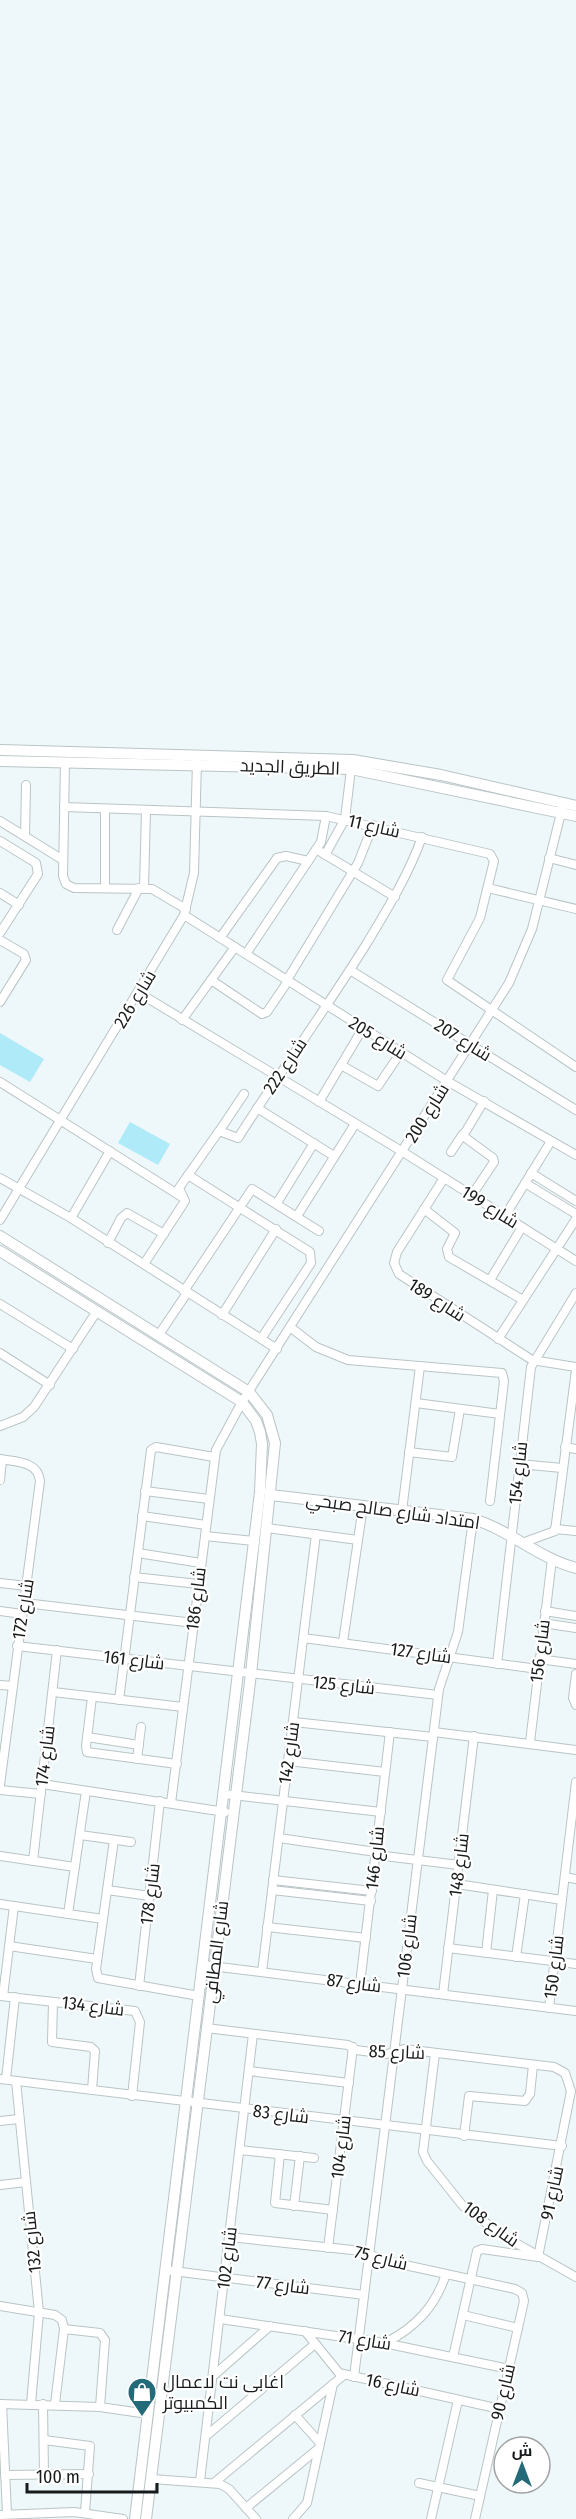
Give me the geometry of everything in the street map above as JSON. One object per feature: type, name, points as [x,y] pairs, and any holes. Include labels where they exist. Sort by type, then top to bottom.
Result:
[{"type":"street","name":"الطريق الجديد","points":[[0,750],[351,769],[562,807],[576,806]]},
{"type":"street","name":"الطريق الجديد","points":[[0,761],[340,759],[379,763],[562,807],[576,816]]},
{"type":"street","name":"شارع 226","points":[[0,1220],[139,993],[185,912],[194,873],[197,760]]},
{"type":"street","points":[[64,762],[63,876],[66,884],[74,888],[142,888]]},
{"type":"street","points":[[325,855],[345,819],[351,769]]},
{"type":"street","points":[[25,836],[26,785]]},
{"type":"street","name":"شارع 11","points":[[64,807],[326,816],[373,825],[490,855],[494,861],[476,928],[447,978],[450,984],[492,1012]]},
{"type":"street","name":"شارع 200","points":[[245,1397],[492,1012],[522,957],[562,807]]},
{"type":"street","points":[[105,808],[105,888]]},
{"type":"street","points":[[117,930],[142,888],[146,810]]},
{"type":"street","points":[[246,954],[316,849],[324,834],[326,816]]},
{"type":"street","points":[[0,821],[63,860]]},
{"type":"street","points":[[211,980],[262,1014],[267,1012],[353,872],[373,825]]},
{"type":"street","name":"شارع 222","points":[[220,1130],[237,1139],[350,970],[395,897],[410,872],[422,837]]},
{"type":"street","points":[[0,841],[32,860],[38,868],[36,879],[0,933]]},
{"type":"street","points":[[316,849],[395,897]]},
{"type":"street","points":[[220,938],[277,858],[286,855],[308,861]]},
{"type":"street","points":[[549,858],[576,865]]},
{"type":"street","name":"شارع 205","points":[[142,888],[159,893],[220,938],[326,1005],[447,1081],[576,1155]]},
{"type":"street","points":[[488,888],[576,909]]},
{"type":"street","points":[[0,893],[19,905]]},
{"type":"street","points":[[0,940],[24,954],[26,960],[0,1002]]},
{"type":"street","points":[[182,1020],[235,947]]},
{"type":"street","name":"شارع 207","points":[[350,970],[576,1110]]},
{"type":"street","name":"شارع 199","points":[[139,993],[403,1152],[576,1261]]},
{"type":"street","points":[[492,1012],[576,1067]]},
{"type":"street","points":[[319,1102],[363,1028]]},
{"type":"street","points":[[341,1065],[378,1086],[401,1052]]},
{"type":"street","points":[[0,1082],[185,1199]]},
{"type":"street","points":[[185,1199],[179,1189],[244,1094]]},
{"type":"street","points":[[451,1152],[484,1101]]},
{"type":"street","points":[[257,1108],[334,1156]]},
{"type":"street","points":[[297,1216],[355,1124]]},
{"type":"street","points":[[463,1134],[465,1141],[494,1160],[472,1195]]},
{"type":"street","points":[[505,1216],[551,1141]]},
{"type":"street","points":[[277,1203],[314,1143]]},
{"type":"street","points":[[71,1218],[110,1151]]},
{"type":"street","points":[[531,1173],[576,1201]]},
{"type":"street","points":[[188,1175],[307,1248],[312,1259],[261,1339]]},
{"type":"street","points":[[0,1178],[71,1218],[277,1348]]},
{"type":"street","name":"شارع 189","points":[[444,1178],[397,1252],[396,1269],[403,1278],[534,1361],[576,1369]]},
{"type":"street","points":[[498,1339],[576,1216],[525,1183]]},
{"type":"street","points":[[158,1336],[252,1189],[319,1231]]},
{"type":"street","points":[[144,1264],[185,1199]]},
{"type":"street","points":[[424,1209],[455,1233],[447,1249],[449,1257],[523,1300]]},
{"type":"street","points":[[108,1242],[121,1218],[127,1213],[164,1234]]},
{"type":"street","points":[[490,1280],[522,1227]]},
{"type":"street","points":[[222,1315],[276,1228]]},
{"type":"street","points":[[0,1236],[158,1336],[245,1397]]},
{"type":"street","points":[[0,1251],[97,1311],[245,1397]]},
{"type":"street","name":"شارع 154","points":[[497,1664],[519,1464],[534,1361],[576,1293]]},
{"type":"street","points":[[0,1304],[73,1349]]},
{"type":"street","points":[[0,1426],[23,1417],[50,1385],[97,1311]]},
{"type":"street","points":[[290,1327],[316,1347],[340,1357],[420,1366],[496,1371],[504,1378],[490,1501]]},
{"type":"street","points":[[0,1353],[50,1385]]},
{"type":"street","points":[[402,1511],[420,1366]]},
{"type":"street","points":[[522,1543],[552,1533],[555,1529],[576,1369]]},
{"type":"street","name":"شارع 186","points":[[171,1803],[214,1457],[245,1397]]},
{"type":"street","name":"شارع المطافي","points":[[192,2103],[206,2028],[209,1965],[227,1813],[251,1674],[275,1443],[272,1429],[263,1409],[245,1397]]},
{"type":"street","name":"شارع المطافي","points":[[230,1795],[239,1673],[262,1444],[256,1421],[245,1397]]},
{"type":"street","points":[[416,1403],[500,1414]]},
{"type":"street","points":[[409,1452],[452,1457],[460,1409]]},
{"type":"street","points":[[119,1700],[151,1450],[154,1447],[214,1457]]},
{"type":"street","points":[[565,1447],[576,1449]]},
{"type":"street","points":[[0,1480],[1,1459]]},
{"type":"street","name":"شارع 172","points":[[0,1787],[40,1481],[36,1469],[31,1465],[1,1459]]},
{"type":"street","points":[[519,1464],[562,1468]]},
{"type":"street","points":[[145,1491],[209,1499]]},
{"type":"street","name":"امتداد شارع صالح صبحي","points":[[271,1495],[473,1519],[512,1535],[552,1559],[576,1568]]},
{"type":"street","points":[[343,1642],[363,1506]]},
{"type":"street","points":[[142,1516],[206,1525]]},
{"type":"street","name":"شارع 106","points":[[354,2377],[438,1695],[441,1679],[458,1632],[473,1519]]},
{"type":"street","points":[[267,1528],[358,1540]]},
{"type":"street","points":[[555,1529],[576,1532]]},
{"type":"street","name":"شارع 142","points":[[262,1972],[316,1534]]},
{"type":"street","points":[[205,1536],[254,1541]]},
{"type":"street","points":[[138,1553],[201,1563]]},
{"type":"street","name":"شارع 156","points":[[530,1742],[552,1559]]},
{"type":"street","points":[[134,1576],[198,1584]]},
{"type":"street","points":[[0,1583],[27,1586]]},
{"type":"street","points":[[25,1603],[194,1623]]},
{"type":"street","points":[[0,1611],[22,1614]]},
{"type":"street","points":[[545,1611],[576,1616]]},
{"type":"street","points":[[543,1623],[576,1628]]},
{"type":"street","name":"شارع 127","points":[[303,1638],[538,1669]]},
{"type":"street","name":"شارع 161","points":[[17,1646],[251,1674]]},
{"type":"street","name":"شارع 174","points":[[33,1861],[57,1650]]},
{"type":"street","points":[[539,1659],[576,1664]]},
{"type":"street","name":"شارع 125","points":[[251,1674],[438,1695]]},
{"type":"street","points":[[576,1674],[573,1698],[576,1705]]},
{"type":"street","points":[[0,1685],[13,1686]]},
{"type":"street","points":[[53,1692],[183,1707]]},
{"type":"street","points":[[92,1697],[87,1752],[177,1764]]},
{"type":"street","points":[[294,1722],[390,1732],[474,1736],[576,1749]]},
{"type":"street","points":[[137,1759],[141,1727]]},
{"type":"street","name":"شارع 146","points":[[360,1984],[390,1732]]},
{"type":"street","name":"شارع 148","points":[[443,1994],[474,1736]]},
{"type":"street","points":[[87,1737],[139,1745]]},
{"type":"street","points":[[288,1761],[385,1772]]},
{"type":"street","name":"شارع 150","points":[[549,2008],[565,1877],[573,1838],[576,1782]]},
{"type":"street","points":[[42,1784],[227,1813]]},
{"type":"street","points":[[0,1787],[41,1794]]},
{"type":"street","points":[[68,1914],[86,1791]]},
{"type":"street","points":[[230,1795],[381,1812]]},
{"type":"street","name":"شارع 178","points":[[139,1986],[160,1801]]},
{"type":"street","points":[[80,1835],[131,1842]]},
{"type":"street","points":[[279,1838],[459,1865]]},
{"type":"street","points":[[114,1840],[96,1974],[101,1980],[199,1996]]},
{"type":"street","points":[[0,1856],[75,1867]]},
{"type":"street","points":[[565,1877],[576,1878]]},
{"type":"street","points":[[273,1880],[372,1891]]},
{"type":"street","points":[[457,1884],[562,1900]]},
{"type":"street","points":[[107,1890],[150,1896]]},
{"type":"street","points":[[272,1890],[370,1901]]},
{"type":"street","points":[[486,1953],[493,1890]]},
{"type":"street","points":[[516,1957],[525,1894]]},
{"type":"street","points":[[0,1904],[103,1919]]},
{"type":"street","points":[[2,1996],[14,1906]]},
{"type":"street","points":[[267,1927],[366,1938]]},
{"type":"street","points":[[9,1946],[97,1959]]},
{"type":"street","points":[[448,1948],[576,1965]]},
{"type":"street","name":"شارع المطافي","points":[[146,2519],[152,2479],[171,2271],[192,2103],[199,1996],[209,1965]]},
{"type":"street","name":"شارع 87","points":[[209,1965],[576,2011]]},
{"type":"street","name":"شارع 134","points":[[2,1996],[135,2012],[140,2022],[132,2096]]},
{"type":"street","points":[[3,2079],[15,1997]]},
{"type":"street","points":[[53,2002],[52,2042],[91,2047],[95,2051],[92,2090]]},
{"type":"street","name":"شارع 85","points":[[206,2028],[348,2044],[387,2054],[404,2049],[554,2067]]},
{"type":"street","name":"شارع 102","points":[[200,2481],[253,2034]]},
{"type":"street","name":"شارع 104","points":[[328,2248],[353,2047]]},
{"type":"street","name":"شارع 108","points":[[435,2053],[423,2152],[427,2161],[463,2206],[538,2256],[576,2277]]},
{"type":"street","points":[[464,2136],[469,2096],[525,2101],[530,2094],[533,2065]]},
{"type":"street","name":"شارع 91","points":[[538,2256],[562,2146],[571,2085],[565,2073],[554,2067]]},
{"type":"street","points":[[249,2071],[349,2083]]},
{"type":"street","name":"شارع 83","points":[[3,2079],[385,2127],[562,2146]]},
{"type":"street","name":"شارع 132","points":[[16,2081],[39,2312],[31,2404]]},
{"type":"street","points":[[0,2121],[19,2119]]},
{"type":"street","points":[[240,2150],[314,2158]]},
{"type":"street","points":[[280,2154],[275,2202],[333,2210]]},
{"type":"street","points":[[294,2206],[300,2156]]},
{"type":"street","points":[[0,2185],[26,2182]]},
{"type":"street","name":"شارع 75","points":[[230,2237],[362,2251],[369,2255],[515,2289],[522,2294],[524,2301]]},
{"type":"street","points":[[453,2357],[475,2254],[479,2250],[538,2256]]},
{"type":"street","name":"شارع المطافي","points":[[135,2519],[148,2414],[171,2271]]},
{"type":"street","name":"شارع 77","points":[[171,2271],[364,2295]]},
{"type":"street","points":[[384,2343],[408,2330],[426,2313],[446,2274]]},
{"type":"street","name":"شارع 90","points":[[475,2519],[524,2301]]},
{"type":"street","points":[[0,2306],[59,2317],[64,2329],[55,2404]]},
{"type":"street","points":[[463,2315],[518,2328]]},
{"type":"street","name":"شارع 71","points":[[220,2319],[359,2338],[509,2369]]},
{"type":"street","points":[[213,2376],[270,2326]]},
{"type":"street","points":[[64,2329],[104,2336],[106,2344],[100,2407]]},
{"type":"street","name":"شارع 16","points":[[305,2331],[337,2372],[500,2409]]},
{"type":"street","points":[[206,2436],[315,2344]]},
{"type":"street","points":[[215,2482],[344,2374]]},
{"type":"street","points":[[295,2518],[307,2503],[333,2384]]},
{"type":"street","points":[[431,2519],[458,2400]]},
{"type":"street","points":[[123,2519],[97,2517],[85,2512],[4,2515],[5,2475],[1,2404],[100,2407],[148,2414]]},
{"type":"street","points":[[43,2404],[44,2475]]},
{"type":"street","points":[[295,2415],[320,2446]]},
{"type":"street","points":[[44,2440],[89,2445],[85,2512]]},
{"type":"street","points":[[246,2508],[320,2446]]},
{"type":"street","points":[[5,2475],[89,2474]]},
{"type":"street","points":[[152,2479],[215,2482],[229,2489],[256,2519]]},
{"type":"street","points":[[419,2483],[480,2496]]},
{"type":"street","points":[[295,2518],[308,2519]]},
{"type":"shaded area","points":[[0,1033],[44,1059],[30,1082],[0,1065]]},
{"type":"shaded area","points":[[130,1122],[170,1144],[158,1165],[118,1143]]},
{"type":"place","name":"اغابى نت لاعمال الكمبيوتر","points":[[142,2418]]}]
